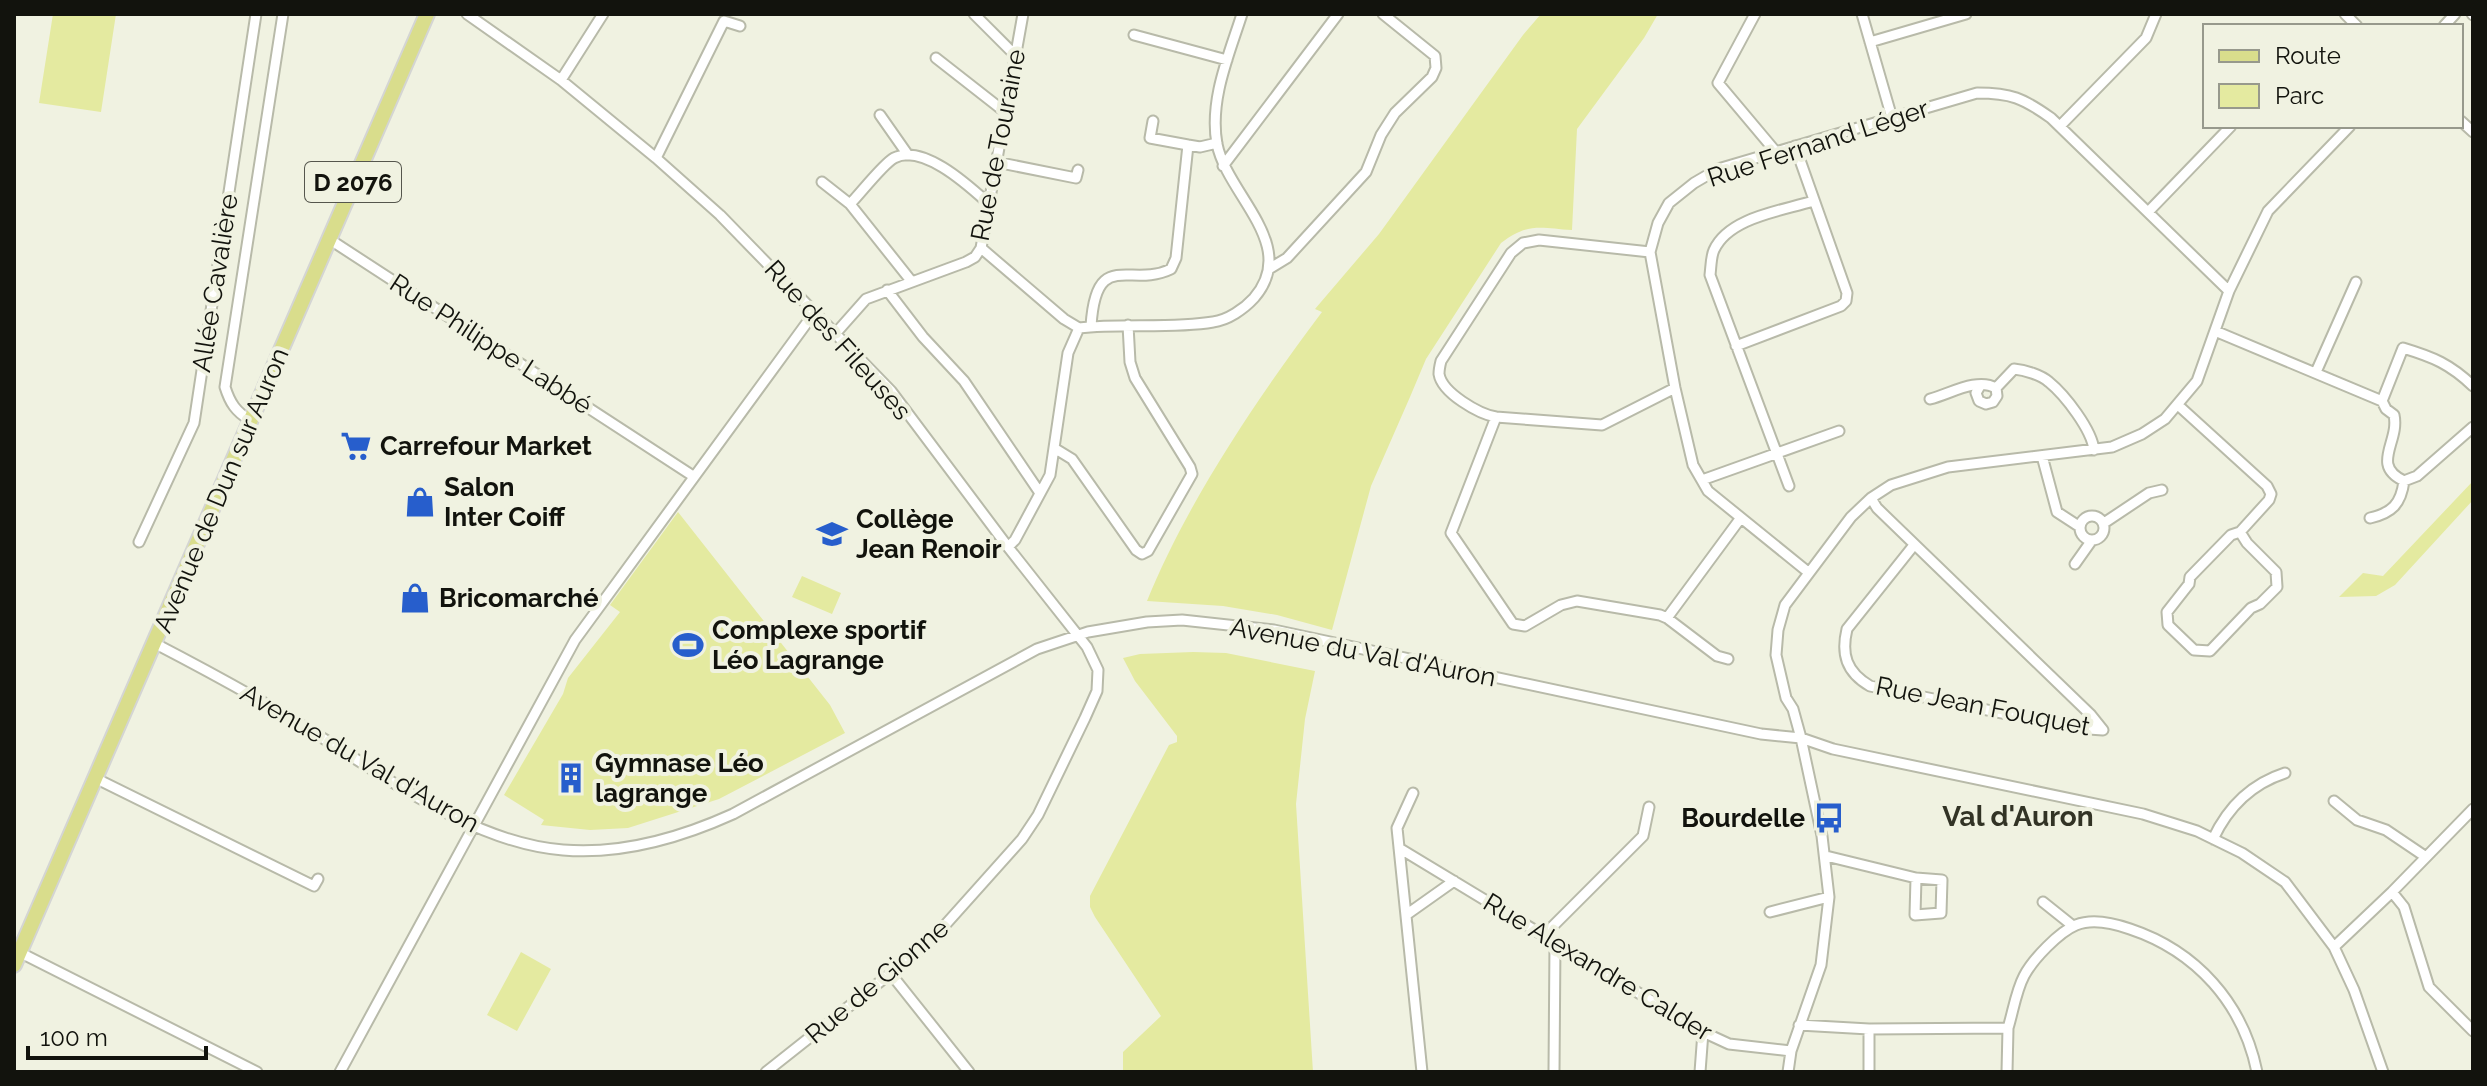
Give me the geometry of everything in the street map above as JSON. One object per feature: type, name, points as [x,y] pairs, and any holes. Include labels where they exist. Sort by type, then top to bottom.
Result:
[{"type":"main road","name":"Avenue de Dun sur Auron","points":[[17,959],[427,14]]},
{"type":"street","name":"Allée Cavalière","points":[[139,542],[194,423],[256,14]]},
{"type":"street","points":[[250,420],[237,412],[225,387],[283,14]]},
{"type":"street","name":"Rue des Fileuses","points":[[467,14],[561,80],[720,215],[891,391],[1078,635]]},
{"type":"street","points":[[561,80],[603,14]]},
{"type":"street","points":[[974,14],[1015,55]]},
{"type":"street","name":"Rue de Touraine","points":[[835,334],[866,299],[966,262],[975,257],[981,248],[1023,14]]},
{"type":"street","points":[[981,248],[1064,319],[1079,328],[1213,322],[1227,318],[1252,300],[1269,269],[1267,242],[1223,166],[1217,143],[1218,97],[1242,14]]},
{"type":"street","points":[[1223,166],[1338,14]]},
{"type":"street","points":[[1269,269],[1287,258],[1366,172],[1388,124],[1432,77],[1436,68],[1435,56],[1383,14]]},
{"type":"street","points":[[1755,14],[1718,83],[1776,152]]},
{"type":"street","points":[[1862,14],[1892,118]]},
{"type":"street","points":[[1870,42],[1966,14]]},
{"type":"street","points":[[2060,126],[2146,38],[2156,14]]},
{"type":"street","points":[[656,158],[724,21],[740,26]]},
{"type":"street","points":[[1134,35],[1227,60]]},
{"type":"street","points":[[936,58],[1005,112]]},
{"type":"street","name":"Rue Fernand Léger","points":[[1808,572],[1708,491],[1693,465],[1675,388],[1650,252],[1658,223],[1669,203],[1694,183],[1718,169],[1795,146],[1977,93],[2003,93],[2025,99],[2060,126],[2229,291]]},
{"type":"street","points":[[880,115],[908,155]]},
{"type":"street","points":[[1153,121],[1150,138],[1200,147],[1217,143]]},
{"type":"street","points":[[2148,212],[2229,128]]},
{"type":"street","points":[[1788,1072],[1799,1025],[1821,965],[1829,897],[1826,856],[1801,738],[1793,709],[1786,698],[1776,655],[1778,630],[1785,605],[1851,517],[1891,485],[1928,472],[2112,447],[2142,434],[2165,419],[2197,381],[2229,291],[2268,211],[2348,128]]},
{"type":"street","points":[[1091,326],[1093,302],[1104,282],[1118,274],[1166,272],[1175,264],[1188,145]]},
{"type":"street","points":[[1736,346],[1841,306],[1846,301],[1847,293],[1795,146]]},
{"type":"street","points":[[850,204],[894,158],[908,155],[953,172],[988,203]]},
{"type":"street","points":[[996,162],[1076,178],[1078,170]]},
{"type":"street","points":[[822,182],[850,204],[912,282]]},
{"type":"street","points":[[1789,486],[1710,275],[1713,251],[1727,231],[1813,201]]},
{"type":"street","name":"Rue Philippe Labbé","points":[[329,239],[693,476]]},
{"type":"street","points":[[1650,252],[1539,240],[1523,243],[1511,253],[1441,361],[1439,374],[1445,388],[1482,415],[1602,425],[1675,388]]},
{"type":"street","points":[[2316,372],[2356,282]]},
{"type":"street","points":[[887,290],[923,337],[964,381],[1040,493]]},
{"type":"street","points":[[340,1072],[575,640],[814,313]]},
{"type":"street","points":[[1054,448],[1072,459],[1136,550],[1142,554],[1148,551],[1192,474],[1135,378],[1130,362],[1128,325]]},
{"type":"street","points":[[1008,547],[1015,540],[1050,475],[1068,353],[1079,328]]},
{"type":"street","points":[[2215,331],[2382,401],[2394,415],[2396,427],[2387,459],[2388,469],[2404,481],[2417,476],[2473,427]]},
{"type":"street","points":[[2382,401],[2403,348],[2430,356],[2454,369],[2473,386]]},
{"type":"street","points":[[1996,388],[2014,369],[2048,381],[2086,427],[2094,450]]},
{"type":"street","points":[[1930,399],[1967,386],[1988,383],[1996,388]]},
{"type":"street","points":[[1980,386],[1976,393],[1979,401],[1986,404],[1993,402],[1997,396],[1996,388]]},
{"type":"street","points":[[2179,406],[2267,486],[2271,494],[2240,532],[2231,535],[2190,577],[2189,584],[2167,612],[2168,625],[2194,650],[2210,651],[2251,608],[2260,604],[2277,587],[2276,572],[2240,532]]},
{"type":"street","points":[[1496,417],[1451,533],[1513,624],[1525,626],[1561,605],[1577,601],[1660,615],[1717,656],[1728,659]]},
{"type":"street","points":[[1702,480],[1839,431]]},
{"type":"street","points":[[2042,456],[2057,512],[2080,527],[2085,538],[2092,540]]},
{"type":"street","points":[[2370,518],[2387,514],[2402,499],[2404,481]]},
{"type":"street","points":[[2075,564],[2092,540],[2102,535],[2104,523],[2149,493],[2162,490]]},
{"type":"street","name":"Rue Jean Fouquet","points":[[1871,498],[1914,545],[2103,730],[2075,728],[1870,686],[1857,678],[1847,666],[1843,645],[1847,629],[1914,545]]},
{"type":"street","points":[[2080,527],[2083,519],[2090,515],[2104,523]]},
{"type":"street","points":[[1667,618],[1740,519]]},
{"type":"street","name":"Avenue du Val d'Auron","points":[[154,643],[303,726],[435,806],[495,835],[528,845],[597,851],[634,847],[679,836],[733,814],[1037,649],[1078,635],[1147,622],[1182,620],[1274,630],[1746,731],[1801,738],[1837,750],[2143,814],[2197,831],[2242,853],[2285,882],[2334,947],[2354,990],[2383,1072]]},
{"type":"street","name":"Rue de Gionne","points":[[766,1072],[929,943],[1022,839],[1038,815],[1099,684],[1095,661],[1078,635]]},
{"type":"street","points":[[2213,839],[2232,807],[2250,790],[2262,780],[2285,773]]},
{"type":"street","points":[[95,778],[314,886],[318,879]]},
{"type":"street","points":[[1413,793],[1397,828],[1422,1072]]},
{"type":"street","points":[[2334,801],[2357,820],[2386,830],[2426,857]]},
{"type":"street","points":[[1544,935],[1643,836],[1649,807]]},
{"type":"street","points":[[2334,947],[2473,809]]},
{"type":"street","name":"Rue Alexandre Calder","points":[[1399,848],[1703,1032],[1729,1044],[1791,1051]]},
{"type":"street","points":[[1826,856],[1916,878],[1942,880],[1941,913],[1915,915],[1916,878]]},
{"type":"street","name":"Rue Alexandre Calder","points":[[1406,915],[1454,881]]},
{"type":"street","points":[[2392,892],[2404,907],[2429,987],[2473,1031]]},
{"type":"street","points":[[1770,912],[1829,897]]},
{"type":"street","points":[[2043,902],[2073,926]]},
{"type":"street","points":[[2007,1072],[2008,1028],[2024,975],[2052,942],[2073,926],[2094,922],[2112,923],[2140,933],[2185,956],[2222,991],[2240,1021],[2257,1072]]},
{"type":"street","points":[[1554,1072],[1555,942]]},
{"type":"street","points":[[17,959],[257,1072]]},
{"type":"street","points":[[891,974],[969,1072]]},
{"type":"street","points":[[1799,1025],[1869,1029],[2008,1028]]},
{"type":"street","points":[[1869,1029],[1869,1072]]},
{"type":"street","points":[[1700,1072],[1703,1032]]},
{"type":"green space","points":[[53,14],[116,14],[101,112],[39,103]]},
{"type":"green space","points":[[1541,14],[1658,14],[1577,129],[1572,230],[1527,229],[1501,243],[1426,359],[1371,486],[1332,630],[1277,615],[1223,606],[1147,601],[1203,488],[1273,379],[1322,312],[1315,309],[1379,234]]},
{"type":"green space","points":[[2473,481],[2473,500],[2395,585],[2376,596],[2339,597],[2363,573],[2383,576]]},
{"type":"green space","name":"Complexe sportif Léo Lagrange","points":[[678,512],[830,705],[845,733],[719,799],[628,828],[590,830],[541,825],[544,820],[504,795],[563,694],[568,678],[620,612],[610,605]]},
{"type":"green space","points":[[802,576],[841,593],[832,614],[792,597]]},
{"type":"green space","points":[[1226,653],[1315,671],[1305,719],[1296,804],[1313,1072],[1123,1072],[1123,1052],[1161,1016],[1095,917],[1090,907],[1090,896],[1169,745],[1177,742],[1177,736],[1135,681],[1123,658],[1140,654]]},
{"type":"green space","points":[[521,952],[551,969],[517,1031],[487,1015]]},
{"type":"place","name":"Carrefour Market","points":[[356,446]]},
{"type":"place","name":"Salon Inter Coiff","points":[[420,502]]},
{"type":"place","name":"Collège Jean Renoir","points":[[832,534]]},
{"type":"place","name":"Bricomarché","points":[[415,598]]},
{"type":"place","name":"Complexe sportif Léo Lagrange","points":[[688,645]]},
{"type":"place","name":"Gymnase Léo lagrange","points":[[571,778]]},
{"type":"place","name":"Bourdelle","points":[[1829,818]]},
{"type":"district","name":"Val d'Auron","points":[[2018,816]]}]
